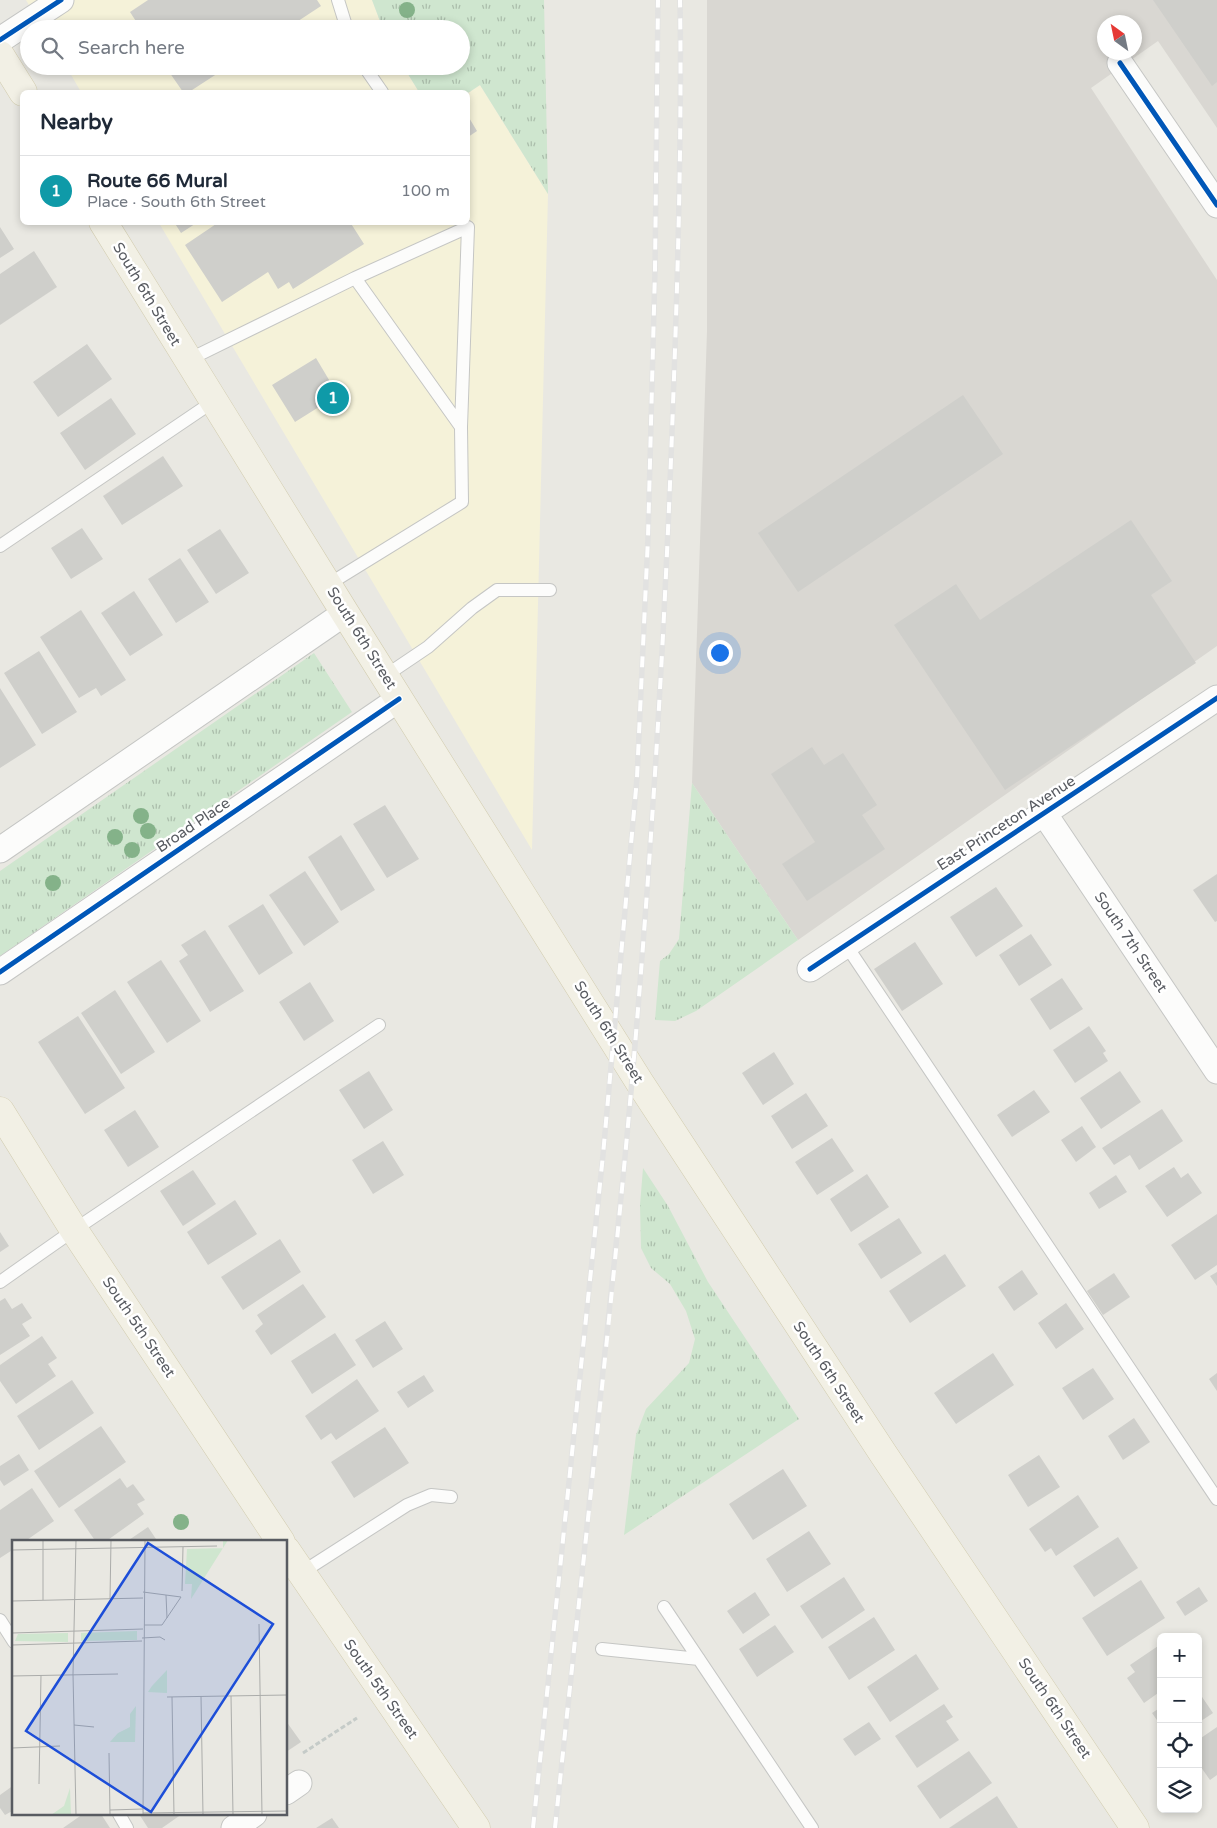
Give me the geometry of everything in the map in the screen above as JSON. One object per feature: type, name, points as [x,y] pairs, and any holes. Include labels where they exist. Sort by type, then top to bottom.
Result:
[{"type":"main road","points":[[0,55],[22,90]]},
{"type":"main road","name":"South 6th Street","points":[[105,225],[345,613],[640,1083],[884,1454],[1135,1828]]},
{"type":"main road","name":"South 5th Street","points":[[0,1111],[74,1230],[280,1540]]},
{"type":"main road","name":"South 5th Street","points":[[288,1553],[476,1828]]},
{"type":"street","points":[[30,20],[61,0]]},
{"type":"street","points":[[0,40],[20,27]]},
{"type":"street","points":[[1120,63],[1217,205]]},
{"type":"street","points":[[0,850],[345,613]]},
{"type":"street","name":"Broad Place","points":[[0,972],[400,698]]},
{"type":"street","name":"East Princeton Avenue","points":[[810,969],[1217,698]]},
{"type":"street","name":"South 7th Street","points":[[1044,813],[1217,1071]]},
{"type":"street","points":[[234,1828],[251,1816]]},
{"type":"lane","points":[[338,0],[345,20]]},
{"type":"lane","points":[[370,75],[381,90]]},
{"type":"lane","points":[[188,360],[355,278],[468,227],[461,427],[462,502],[328,584]]},
{"type":"lane","points":[[355,278],[461,427]]},
{"type":"lane","points":[[0,546],[214,401]]},
{"type":"lane","points":[[385,676],[428,647],[472,608],[497,590],[550,590]]},
{"type":"lane","points":[[846,945],[1217,1499]]},
{"type":"lane","points":[[0,1282],[74,1230],[379,1025]]},
{"type":"lane","points":[[301,1573],[407,1505],[431,1495],[451,1497]]},
{"type":"lane","points":[[664,1607],[812,1828]]},
{"type":"lane","points":[[0,1620],[12,1639]]},
{"type":"lane","points":[[602,1649],[699,1659]]},
{"type":"lane","points":[[120,1816],[128,1828]]},
{"type":"path","points":[[303,1753],[357,1718]]},
{"type":"shaded area","points":[[26,0],[372,0],[380,20],[38,20]]},
{"type":"shaded area","points":[[707,0],[1217,0],[1217,128],[1158,41],[1142,52],[1142,15],[1097,15],[1097,60],[1131,60],[1091,88],[1217,280],[1217,646],[798,940],[692,783],[707,331]]},
{"type":"shaded area","points":[[71,75],[409,75],[418,90],[80,90]]},
{"type":"shaded area","points":[[480,85],[548,194],[532,850],[160,225],[470,225],[470,92]]},
{"type":"green space","points":[[372,0],[544,0],[548,194],[480,85],[470,92],[470,90],[418,90],[409,75],[470,75],[470,20],[380,20]]},
{"type":"green space","points":[[314,653],[352,712],[0,956],[0,871]]},
{"type":"green space","points":[[692,783],[798,940],[696,1011],[675,1021],[655,1020],[660,961],[669,954],[679,939]]},
{"type":"green space","points":[[643,1168],[668,1206],[708,1282],[799,1419],[624,1535],[636,1435],[646,1409],[689,1363],[695,1339],[686,1311],[670,1284],[651,1268],[641,1248],[640,1205]]},
{"type":"building","points":[[148,0],[317,0],[321,6],[300,20],[135,20],[130,12]]},
{"type":"building","points":[[1153,0],[1217,0],[1217,82],[1212,86]]},
{"type":"building","points":[[171,75],[215,75],[192,90],[182,90]]},
{"type":"building","points":[[470,119],[477,131],[470,136]]},
{"type":"building","points":[[176,225],[193,225],[181,233]]},
{"type":"building","points":[[215,225],[352,225],[364,244],[293,289],[289,282],[278,289],[268,272],[222,302],[185,245]]},
{"type":"building","points":[[0,227],[14,249],[0,258]]},
{"type":"building","points":[[34,251],[57,287],[0,325],[0,274]]},
{"type":"building","points":[[87,344],[112,379],[58,417],[33,382]]},
{"type":"building","points":[[316,358],[338,395],[295,422],[272,385]]},
{"type":"building","points":[[963,395],[1003,454],[798,592],[758,533]]},
{"type":"building","points":[[111,398],[136,434],[85,470],[60,433]]},
{"type":"building","points":[[163,456],[183,486],[122,525],[103,496]]},
{"type":"building","points":[[1131,520],[1172,581],[1151,595],[1196,663],[1005,790],[894,625],[956,584],[980,620]]},
{"type":"building","points":[[82,528],[103,559],[71,579],[51,548]]},
{"type":"building","points":[[220,529],[249,573],[216,594],[187,550]]},
{"type":"building","points":[[180,558],[209,602],[176,623],[148,579]]},
{"type":"building","points":[[134,591],[163,635],[130,656],[101,613]]},
{"type":"building","points":[[81,610],[126,680],[101,696],[96,688],[79,698],[40,637]]},
{"type":"building","points":[[39,651],[77,712],[42,734],[4,673]]},
{"type":"building","points":[[0,688],[36,745],[0,768]]},
{"type":"building","points":[[812,747],[824,765],[843,753],[877,805],[862,815],[885,849],[807,901],[782,864],[815,842],[771,774]]},
{"type":"building","points":[[385,805],[419,859],[387,878],[353,824]]},
{"type":"building","points":[[341,835],[375,890],[341,911],[308,857]]},
{"type":"building","points":[[305,871],[339,922],[304,946],[269,895]]},
{"type":"building","points":[[1217,874],[1217,921],[1215,922],[1193,890]]},
{"type":"building","points":[[996,887],[1023,926],[976,957],[950,917]]},
{"type":"building","points":[[263,904],[293,953],[259,975],[228,926]]},
{"type":"building","points":[[205,930],[244,991],[210,1012],[179,961],[188,955],[181,945]]},
{"type":"building","points":[[1031,934],[1052,965],[1019,986],[999,955]]},
{"type":"building","points":[[915,942],[943,984],[902,1011],[874,969]]},
{"type":"building","points":[[161,960],[201,1021],[167,1043],[127,982]]},
{"type":"building","points":[[1062,978],[1083,1009],[1050,1030],[1030,999]]},
{"type":"building","points":[[310,982],[334,1021],[304,1041],[279,1002]]},
{"type":"building","points":[[115,990],[155,1052],[121,1074],[81,1013]]},
{"type":"building","points":[[78,1016],[125,1088],[85,1114],[38,1042]]},
{"type":"building","points":[[1089,1026],[1106,1051],[1103,1053],[1108,1061],[1075,1083],[1053,1050]]},
{"type":"building","points":[[774,1052],[794,1084],[763,1105],[742,1073]]},
{"type":"building","points":[[369,1071],[393,1110],[364,1129],[339,1090]]},
{"type":"building","points":[[1120,1071],[1141,1102],[1101,1129],[1080,1098]]},
{"type":"building","points":[[1034,1090],[1050,1112],[1012,1137],[997,1115]]},
{"type":"building","points":[[806,1093],[828,1126],[792,1149],[771,1116]]},
{"type":"building","points":[[1162,1109],[1183,1141],[1139,1170],[1130,1155],[1114,1165],[1102,1148]]},
{"type":"building","points":[[135,1110],[159,1147],[128,1167],[104,1130]]},
{"type":"building","points":[[1082,1126],[1096,1147],[1076,1162],[1061,1140]]},
{"type":"building","points":[[832,1138],[854,1171],[817,1195],[795,1162]]},
{"type":"building","points":[[383,1141],[404,1175],[373,1194],[352,1160]]},
{"type":"building","points":[[1174,1167],[1181,1178],[1188,1173],[1202,1193],[1167,1217],[1145,1186]]},
{"type":"building","points":[[193,1170],[216,1204],[183,1226],[160,1191]]},
{"type":"building","points":[[867,1174],[889,1207],[851,1232],[830,1199]]},
{"type":"building","points":[[1116,1175],[1127,1192],[1099,1209],[1089,1193]]},
{"type":"building","points":[[235,1200],[257,1234],[208,1265],[187,1232]]},
{"type":"building","points":[[1217,1214],[1217,1265],[1195,1280],[1171,1245]]},
{"type":"building","points":[[899,1218],[922,1253],[881,1279],[858,1244]]},
{"type":"building","points":[[0,1232],[9,1246],[0,1252]]},
{"type":"building","points":[[280,1239],[301,1272],[243,1310],[221,1277]]},
{"type":"building","points":[[945,1254],[966,1286],[910,1323],[889,1291]]},
{"type":"building","points":[[1022,1270],[1038,1294],[1014,1311],[998,1287]]},
{"type":"building","points":[[1217,1272],[1217,1286],[1210,1276]]},
{"type":"building","points":[[1114,1273],[1130,1297],[1103,1315],[1087,1291]]},
{"type":"building","points":[[303,1284],[326,1317],[271,1355],[255,1331],[263,1324],[257,1315]]},
{"type":"building","points":[[5,1298],[12,1309],[22,1303],[32,1318],[22,1324],[30,1336],[0,1355],[0,1301]]},
{"type":"building","points":[[1066,1303],[1084,1329],[1056,1349],[1038,1323]]},
{"type":"building","points":[[385,1321],[403,1349],[373,1368],[355,1340]]},
{"type":"building","points":[[335,1333],[356,1365],[312,1394],[291,1361]]},
{"type":"building","points":[[42,1336],[57,1358],[48,1364],[56,1376],[16,1404],[0,1381],[0,1365]]},
{"type":"building","points":[[993,1353],[1014,1385],[956,1424],[934,1393]]},
{"type":"building","points":[[1093,1368],[1114,1399],[1083,1420],[1062,1388]]},
{"type":"building","points":[[1217,1373],[1217,1391],[1209,1379]]},
{"type":"building","points":[[424,1375],[434,1391],[408,1408],[397,1392]]},
{"type":"building","points":[[357,1379],[379,1411],[336,1440],[331,1433],[321,1440],[305,1416]]},
{"type":"building","points":[[72,1380],[94,1413],[39,1450],[17,1416]]},
{"type":"building","points":[[1134,1418],[1150,1442],[1123,1460],[1108,1436]]},
{"type":"building","points":[[101,1426],[126,1462],[59,1508],[34,1471]]},
{"type":"building","points":[[385,1427],[409,1463],[354,1498],[331,1462]]},
{"type":"building","points":[[19,1454],[29,1470],[4,1486],[0,1480],[0,1466]]},
{"type":"building","points":[[1039,1455],[1060,1487],[1028,1507],[1008,1475]]},
{"type":"building","points":[[783,1469],[807,1506],[753,1540],[729,1504]]},
{"type":"building","points":[[120,1478],[127,1488],[133,1484],[145,1500],[137,1504],[144,1514],[108,1540],[95,1540],[74,1510]]},
{"type":"building","points":[[32,1488],[54,1521],[27,1540],[12,1540],[12,1550],[0,1558],[0,1510]]},
{"type":"building","points":[[1078,1495],[1099,1527],[1056,1556],[1051,1548],[1045,1552],[1029,1529]]},
{"type":"building","points":[[148,1527],[157,1540],[129,1540]]},
{"type":"building","points":[[809,1531],[831,1564],[787,1592],[766,1559]]},
{"type":"building","points":[[1118,1537],[1138,1568],[1094,1597],[1073,1566]]},
{"type":"building","points":[[844,1577],[865,1610],[822,1639],[800,1606]]},
{"type":"building","points":[[1141,1580],[1165,1618],[1107,1656],[1082,1618]]},
{"type":"building","points":[[1199,1587],[1208,1601],[1185,1616],[1176,1602]]},
{"type":"building","points":[[755,1592],[770,1615],[743,1634],[727,1611]]},
{"type":"building","points":[[874,1617],[895,1650],[849,1680],[828,1647]]},
{"type":"building","points":[[775,1625],[794,1652],[757,1677],[739,1649]]},
{"type":"building","points":[[1157,1647],[1157,1694],[1144,1703],[1127,1678],[1135,1672],[1130,1665]]},
{"type":"building","points":[[916,1654],[939,1689],[890,1722],[867,1687]]},
{"type":"building","points":[[1202,1697],[1213,1713],[1202,1720]]},
{"type":"building","points":[[944,1704],[953,1717],[946,1721],[959,1740],[917,1768],[895,1736]]},
{"type":"building","points":[[1157,1710],[1157,1720],[1152,1713]]},
{"type":"building","points":[[869,1722],[881,1739],[855,1756],[843,1739]]},
{"type":"building","points":[[288,1724],[301,1742],[288,1751]]},
{"type":"building","points":[[1217,1727],[1217,1775],[1210,1780],[1202,1769],[1202,1737]]},
{"type":"building","points":[[969,1751],[992,1783],[940,1819],[917,1786]]},
{"type":"building","points":[[12,1786],[12,1811],[5,1815],[0,1808],[0,1795]]},
{"type":"building","points":[[997,1796],[1018,1828],[949,1828]]},
{"type":"building","points":[[80,1816],[102,1816],[110,1828],[63,1828]]},
{"type":"building","points":[[140,1816],[179,1816],[162,1828],[148,1828]]},
{"type":"building","points":[[332,1818],[339,1828],[316,1828]]},
{"type":"railway","points":[[533,1828],[603,1155],[637,778],[648,538],[655,270],[658,0]]},
{"type":"railway","points":[[555,1828],[616,1250],[633,1073],[648,883],[660,692],[673,405],[679,202],[680,0]]},
{"type":"cycle path","points":[[30,20],[61,0]]},
{"type":"cycle path","points":[[0,40],[20,27]]},
{"type":"cycle path","points":[[1120,63],[1217,205]]},
{"type":"cycle path","points":[[810,969],[1217,698]]},
{"type":"cycle path","points":[[0,972],[399,699]]},
{"type":"place","name":"Route 66 Mural","points":[[333,398]]}]
